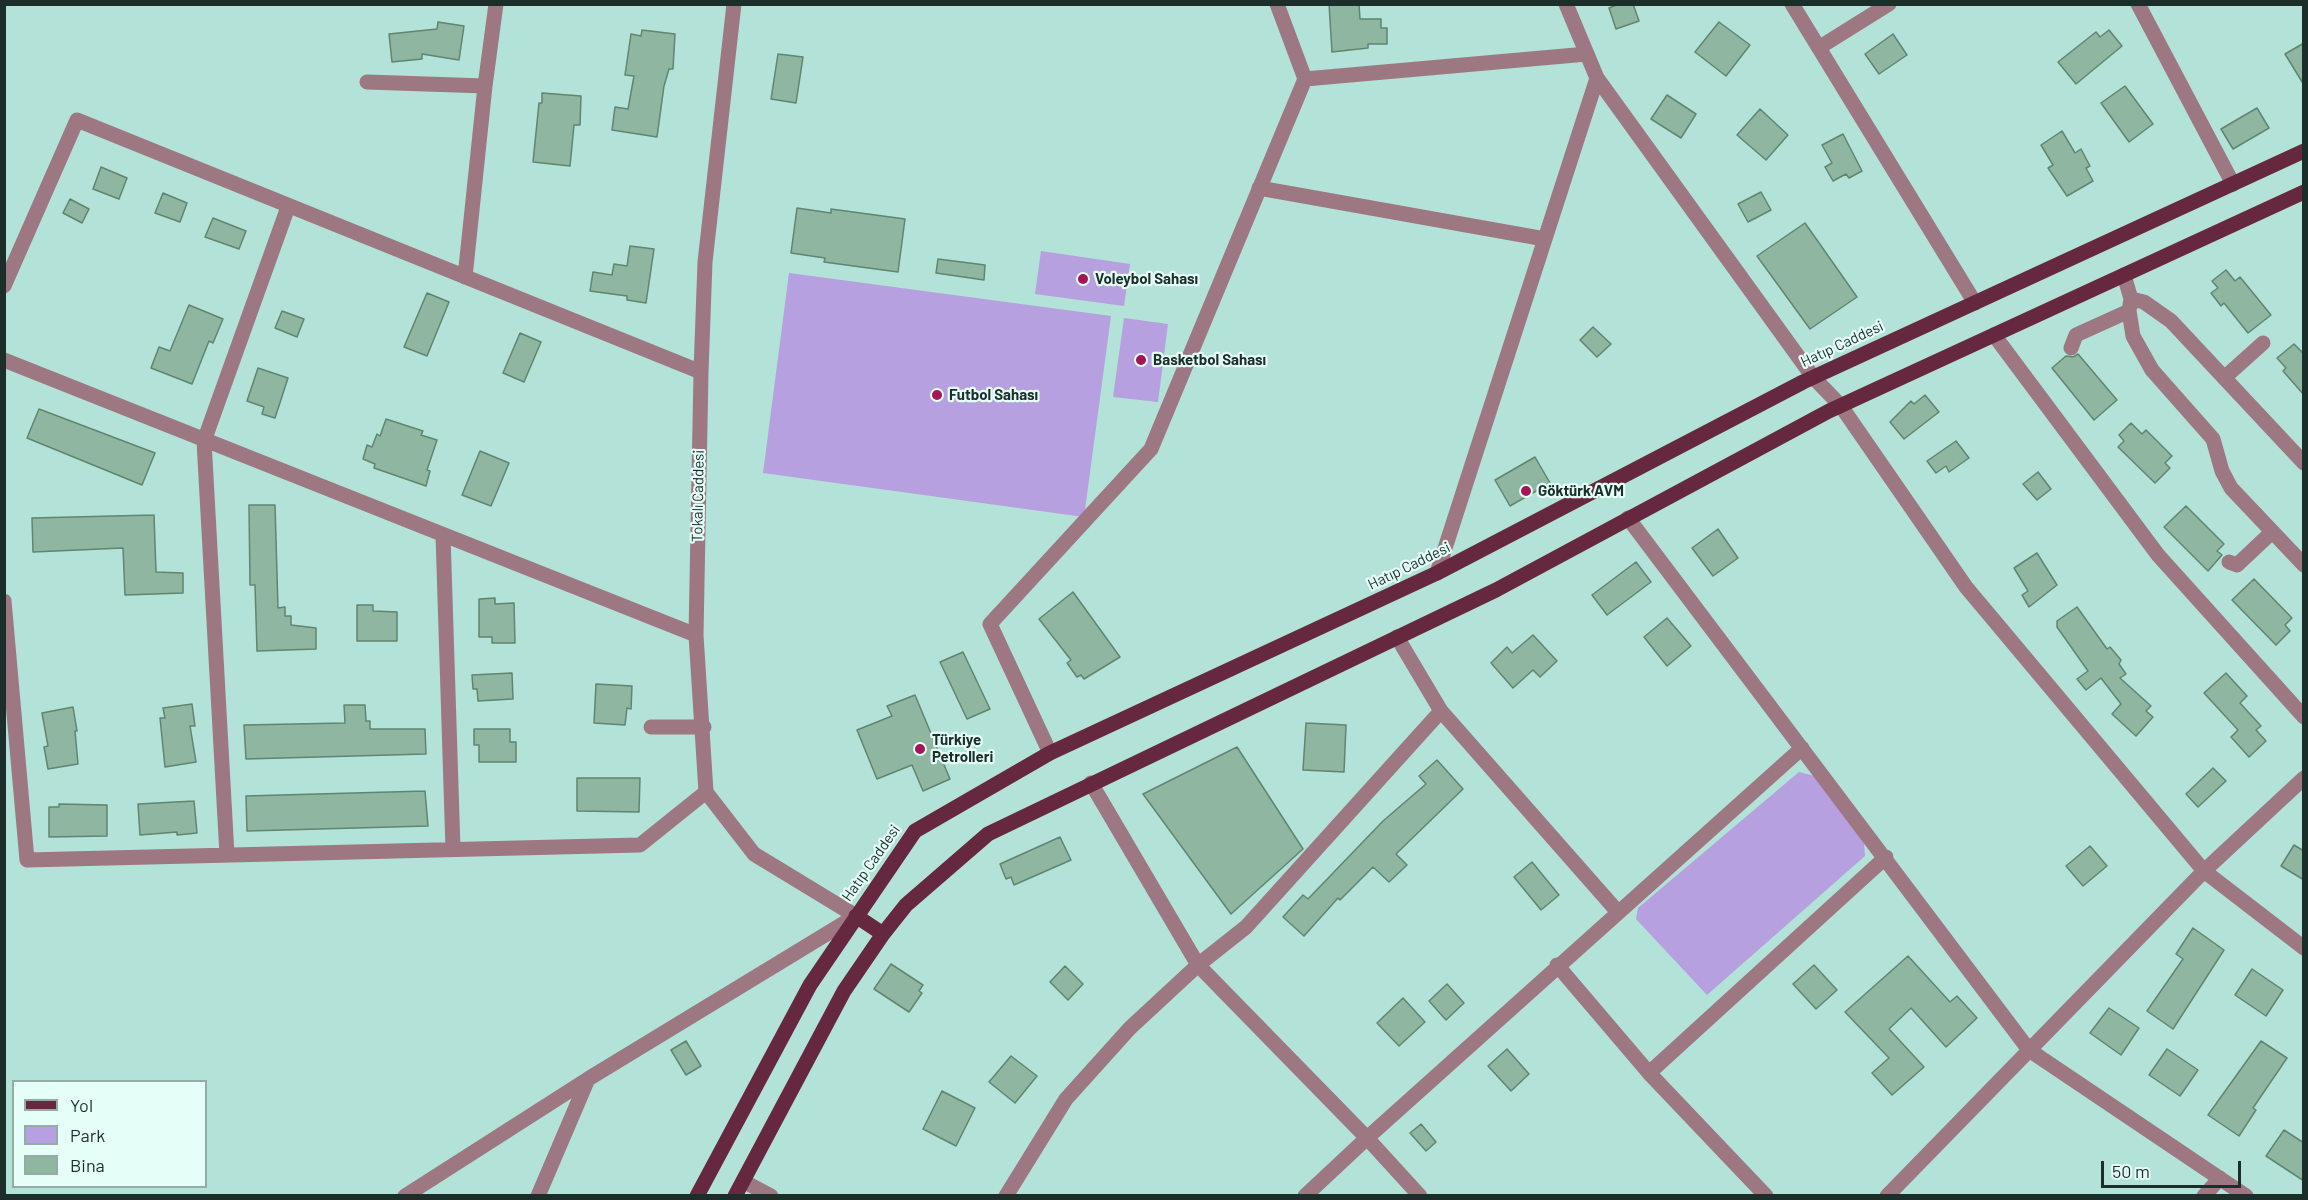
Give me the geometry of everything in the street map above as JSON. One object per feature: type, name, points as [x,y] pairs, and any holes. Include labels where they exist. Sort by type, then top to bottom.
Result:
[{"type":"main road","name":"Hatıp Caddesi","points":[[697,1196],[810,985],[915,831],[1050,753],[1437,573],[1813,377],[2304,151]]},
{"type":"main road","points":[[735,1196],[843,992],[883,934],[906,905],[987,834],[1496,590],[1841,406],[2304,192]]},
{"type":"main road","points":[[856,916],[883,934]]},
{"type":"street","points":[[465,277],[496,4]]},
{"type":"street","name":"Tokalı Caddesi","points":[[706,792],[704,727],[696,635],[701,372],[705,262],[734,4]]},
{"type":"street","points":[[1050,753],[990,624],[1151,449],[1305,79],[1277,4]]},
{"type":"street","points":[[1566,4],[1598,78],[1813,377],[1841,406],[1966,587],[2204,871],[2304,948]]},
{"type":"street","points":[[1792,4],[1976,303]]},
{"type":"street","points":[[1820,47],[1889,4]]},
{"type":"street","points":[[2138,4],[2234,184]]},
{"type":"street","points":[[1305,79],[1587,54]]},
{"type":"street","points":[[1437,573],[1598,78]]},
{"type":"street","points":[[367,82],[485,86]]},
{"type":"street","points":[[4,286],[77,120],[701,372]]},
{"type":"street","points":[[1260,188],[1545,239]]},
{"type":"street","points":[[227,855],[204,441],[288,207]]},
{"type":"street","points":[[2124,275],[2133,336],[2152,370],[2213,439],[2222,471],[2231,488],[2304,565]]},
{"type":"street","points":[[2071,348],[2076,336],[2130,305],[2144,302],[2171,321],[2224,378],[2300,452]]},
{"type":"street","points":[[1994,335],[2158,555],[2304,717]]},
{"type":"street","points":[[2224,378],[2263,343]]},
{"type":"street","points":[[4,360],[696,635]]},
{"type":"street","points":[[1628,518],[2030,1050],[2246,1196]]},
{"type":"street","points":[[2229,562],[2237,565],[2272,532]]},
{"type":"street","points":[[443,535],[453,849]]},
{"type":"street","points":[[4,601],[27,860],[640,845],[706,792],[754,854],[856,916],[588,1079],[405,1196]]},
{"type":"street","points":[[1397,637],[1441,711],[1617,911]]},
{"type":"street","points":[[1006,1196],[1066,1099],[1130,1028],[1198,965],[1246,927],[1441,711]]},
{"type":"street","points":[[651,727],[704,727]]},
{"type":"street","points":[[1305,1196],[1557,965],[1802,748]]},
{"type":"street","points":[[1887,1196],[2204,871],[2304,778]]},
{"type":"street","points":[[1091,783],[1198,965],[1367,1138],[1420,1196]]},
{"type":"street","points":[[1649,1073],[1886,857]]},
{"type":"street","points":[[1557,965],[1649,1073],[1766,1196]]},
{"type":"street","points":[[538,1196],[588,1079]]},
{"type":"street","points":[[2204,1196],[2220,1179]]},
{"type":"street","points":[[743,1181],[771,1196]]},
{"type":"green space","name":"Voleybol Sahası","points":[[1041,251],[1130,264],[1124,306],[1035,294]]},
{"type":"green space","name":"Futbol Sahası","points":[[789,273],[1111,316],[1084,517],[763,473]]},
{"type":"green space","name":"Basketbol Sahası","points":[[1124,318],[1168,324],[1158,402],[1113,397]]},
{"type":"green space","points":[[1799,772],[1815,776],[1864,843],[1865,856],[1707,995],[1636,919],[1638,908]]},
{"type":"building","points":[[1329,4],[1359,4],[1360,19],[1381,19],[1381,28],[1387,28],[1387,44],[1368,44],[1368,48],[1332,52]]},
{"type":"building","points":[[1619,4],[1633,4],[1639,21],[1616,29],[1609,8]]},
{"type":"building","points":[[438,22],[464,26],[459,60],[422,54],[422,59],[392,62],[389,34],[437,29]]},
{"type":"building","points":[[1719,22],[1750,45],[1726,76],[1695,52]]},
{"type":"building","points":[[642,30],[675,34],[673,69],[669,69],[664,86],[657,137],[612,130],[615,107],[628,109],[634,76],[625,75],[631,34],[641,36]]},
{"type":"building","points":[[2109,30],[2122,46],[2076,84],[2058,62],[2096,32],[2100,37]]},
{"type":"building","points":[[1893,34],[1907,55],[1879,74],[1865,54]]},
{"type":"building","points":[[2304,43],[2304,85],[2285,54]]},
{"type":"building","points":[[778,54],[803,57],[796,103],[771,99]]},
{"type":"building","points":[[2125,86],[2153,124],[2129,142],[2101,103]]},
{"type":"building","points":[[542,93],[581,96],[580,125],[574,125],[570,166],[533,162]]},
{"type":"building","points":[[1667,95],[1696,114],[1681,138],[1651,119]]},
{"type":"building","points":[[2257,108],[2269,128],[2233,149],[2221,129]]},
{"type":"building","points":[[1760,109],[1788,135],[1766,160],[1737,135]]},
{"type":"building","points":[[2062,131],[2075,153],[2081,149],[2090,166],[2086,168],[2093,181],[2067,196],[2048,168],[2053,165],[2041,145]]},
{"type":"building","points":[[1843,134],[1862,171],[1849,178],[1846,174],[1833,181],[1825,167],[1832,163],[1822,145]]},
{"type":"building","points":[[101,167],[127,178],[119,199],[93,189]]},
{"type":"building","points":[[1761,192],[1771,210],[1748,222],[1738,204]]},
{"type":"building","points":[[163,193],[187,203],[180,222],[155,213]]},
{"type":"building","points":[[70,199],[89,209],[82,223],[63,213]]},
{"type":"building","points":[[797,208],[831,213],[831,209],[905,219],[898,272],[824,262],[825,258],[791,253]]},
{"type":"building","points":[[213,218],[246,231],[239,249],[205,237]]},
{"type":"building","points":[[1805,223],[1857,297],[1810,329],[1757,256]]},
{"type":"building","points":[[630,246],[654,249],[646,303],[627,300],[627,296],[590,291],[593,272],[612,275],[614,264],[627,266]]},
{"type":"building","points":[[938,259],[985,265],[984,280],[936,273]]},
{"type":"building","points":[[2226,270],[2235,281],[2240,277],[2271,315],[2248,333],[2224,303],[2221,306],[2211,293],[2218,288],[2212,281]]},
{"type":"building","points":[[427,293],[449,302],[427,356],[404,347]]},
{"type":"building","points":[[189,305],[223,319],[213,343],[209,341],[192,384],[151,368],[159,347],[170,351]]},
{"type":"building","points":[[282,311],[304,319],[297,337],[275,328]]},
{"type":"building","points":[[1593,327],[1611,344],[1597,357],[1580,340]]},
{"type":"building","points":[[520,333],[541,342],[524,382],[503,373]]},
{"type":"building","points":[[2294,344],[2304,354],[2304,395],[2283,371],[2286,368],[2277,358]]},
{"type":"building","points":[[2078,354],[2117,400],[2094,420],[2052,368],[2066,356],[2073,357]]},
{"type":"building","points":[[258,368],[288,378],[275,418],[262,414],[264,407],[247,401]]},
{"type":"building","points":[[1925,395],[1939,412],[1904,439],[1890,422],[1911,401],[1914,404]]},
{"type":"building","points":[[39,409],[155,453],[142,485],[27,438]]},
{"type":"building","points":[[386,419],[423,431],[421,435],[437,440],[427,470],[430,471],[426,486],[374,468],[375,464],[363,459],[367,445],[372,447],[377,434],[380,436]]},
{"type":"building","points":[[2131,423],[2142,434],[2146,430],[2172,456],[2165,463],[2170,468],[2155,483],[2118,447],[2124,441],[2119,435]]},
{"type":"building","points":[[1956,441],[1969,458],[1949,472],[1946,466],[1936,473],[1927,461]]},
{"type":"building","points":[[480,451],[509,463],[491,506],[462,495]]},
{"type":"building","points":[[1535,457],[1550,483],[1510,506],[1495,480]]},
{"type":"building","points":[[2038,472],[2051,489],[2037,500],[2023,484]]},
{"type":"building","points":[[249,505],[275,505],[278,608],[285,607],[285,616],[291,616],[291,625],[316,628],[316,649],[257,651],[255,585],[250,585]]},
{"type":"building","points":[[2186,506],[2224,544],[2217,551],[2222,555],[2208,571],[2164,527]]},
{"type":"building","points":[[154,515],[156,572],[183,573],[183,593],[125,595],[123,548],[33,552],[32,518]]},
{"type":"building","points":[[1718,529],[1738,558],[1713,576],[1692,548]]},
{"type":"building","points":[[2037,553],[2057,585],[2029,607],[2022,595],[2028,591],[2014,568]]},
{"type":"building","points":[[1636,562],[1651,582],[1607,615],[1592,595]]},
{"type":"building","points":[[2254,579],[2292,618],[2285,625],[2290,631],[2276,645],[2232,600]]},
{"type":"building","points":[[1073,592],[1120,657],[1084,679],[1081,675],[1077,677],[1067,663],[1071,660],[1039,619]]},
{"type":"building","points":[[495,598],[495,604],[514,603],[515,643],[492,643],[492,637],[479,637],[479,599]]},
{"type":"building","points":[[357,605],[373,605],[373,611],[397,612],[397,641],[357,641]]},
{"type":"building","points":[[2077,607],[2107,649],[2110,647],[2121,660],[2119,664],[2126,674],[2120,678],[2151,706],[2146,711],[2153,717],[2136,736],[2112,714],[2121,704],[2101,678],[2086,690],[2077,679],[2088,671],[2057,627],[2057,621]]},
{"type":"building","points":[[1667,618],[1691,646],[1667,666],[1644,637]]},
{"type":"building","points":[[1533,635],[1557,661],[1540,677],[1533,670],[1513,688],[1491,663],[1507,647],[1512,653]]},
{"type":"building","points":[[963,652],[990,709],[967,719],[940,662]]},
{"type":"building","points":[[512,673],[513,699],[478,701],[477,689],[473,689],[472,675]]},
{"type":"building","points":[[2226,673],[2247,696],[2240,703],[2261,726],[2256,730],[2266,741],[2249,757],[2231,737],[2238,730],[2204,693]]},
{"type":"building","points":[[596,684],[632,686],[631,709],[627,708],[625,725],[594,723]]},
{"type":"building","points":[[915,695],[950,779],[923,791],[912,765],[877,779],[857,730],[892,716],[887,706]]},
{"type":"building","points":[[192,704],[195,726],[190,726],[196,762],[165,767],[160,718],[165,718],[163,708]]},
{"type":"building","points":[[344,705],[365,705],[366,721],[370,721],[370,729],[425,729],[426,754],[246,759],[244,725],[345,723]]},
{"type":"building","points":[[73,707],[77,731],[75,731],[78,764],[48,769],[44,747],[48,746],[42,713]]},
{"type":"building","points":[[1306,723],[1346,725],[1344,772],[1303,770]]},
{"type":"building","points":[[474,729],[510,729],[510,742],[516,742],[516,762],[479,762],[479,745],[474,745]]},
{"type":"building","points":[[1237,747],[1303,849],[1231,914],[1143,794]]},
{"type":"building","points":[[1437,760],[1463,789],[1396,854],[1407,865],[1389,882],[1373,867],[1340,900],[1338,898],[1304,936],[1283,917],[1303,895],[1308,899],[1383,821],[1426,784],[1419,776]]},
{"type":"building","points":[[2213,768],[2226,781],[2198,807],[2186,794]]},
{"type":"building","points":[[577,778],[640,778],[639,812],[577,811]]},
{"type":"building","points":[[425,791],[428,826],[247,831],[246,796]]},
{"type":"building","points":[[194,801],[197,833],[140,835],[138,804]]},
{"type":"building","points":[[59,804],[107,805],[107,836],[49,837],[49,807],[59,807]]},
{"type":"building","points":[[1060,837],[1071,860],[1014,885],[1011,877],[1006,879],[1000,864]]},
{"type":"building","points":[[2294,845],[2304,851],[2304,880],[2281,866]]},
{"type":"building","points":[[2090,846],[2107,866],[2083,886],[2066,866]]},
{"type":"building","points":[[1532,862],[1559,895],[1541,910],[1514,877]]},
{"type":"building","points":[[2193,928],[2224,950],[2173,1029],[2147,1011],[2183,959],[2176,954]]},
{"type":"building","points":[[1908,956],[1950,1002],[1957,996],[1977,1018],[1946,1047],[1911,1008],[1889,1029],[1924,1067],[1892,1095],[1872,1073],[1889,1058],[1845,1012]]},
{"type":"building","points":[[891,964],[923,985],[919,991],[922,993],[909,1012],[874,989]]},
{"type":"building","points":[[1814,965],[1837,990],[1816,1009],[1793,984]]},
{"type":"building","points":[[1065,966],[1083,984],[1068,1000],[1050,982]]},
{"type":"building","points":[[2252,969],[2283,990],[2266,1016],[2235,995]]},
{"type":"building","points":[[1447,984],[1464,1003],[1446,1020],[1429,1001]]},
{"type":"building","points":[[1403,998],[1425,1022],[1399,1046],[1377,1023]]},
{"type":"building","points":[[2109,1008],[2139,1028],[2121,1055],[2090,1033]]},
{"type":"building","points":[[686,1041],[701,1066],[686,1075],[671,1050]]},
{"type":"building","points":[[2261,1041],[2287,1058],[2253,1108],[2256,1110],[2239,1136],[2208,1115]]},
{"type":"building","points":[[1507,1049],[1529,1074],[1511,1091],[1488,1066]]},
{"type":"building","points":[[2167,1049],[2198,1070],[2180,1096],[2149,1075]]},
{"type":"building","points":[[1011,1056],[1037,1076],[1015,1103],[989,1082]]},
{"type":"building","points":[[942,1091],[975,1108],[956,1146],[923,1129]]},
{"type":"building","points":[[1421,1124],[1436,1142],[1426,1151],[1410,1133]]},
{"type":"building","points":[[2284,1130],[2304,1143],[2304,1181],[2266,1156]]},
{"type":"place","name":"Voleybol Sahası","points":[[1083,279]]},
{"type":"place","name":"Basketbol Sahası","points":[[1141,360]]},
{"type":"place","name":"Futbol Sahası","points":[[937,395]]},
{"type":"place","name":"Göktürk AVM","points":[[1526,491]]},
{"type":"place","name":"Türkiye Petrolleri","points":[[920,749]]}]
